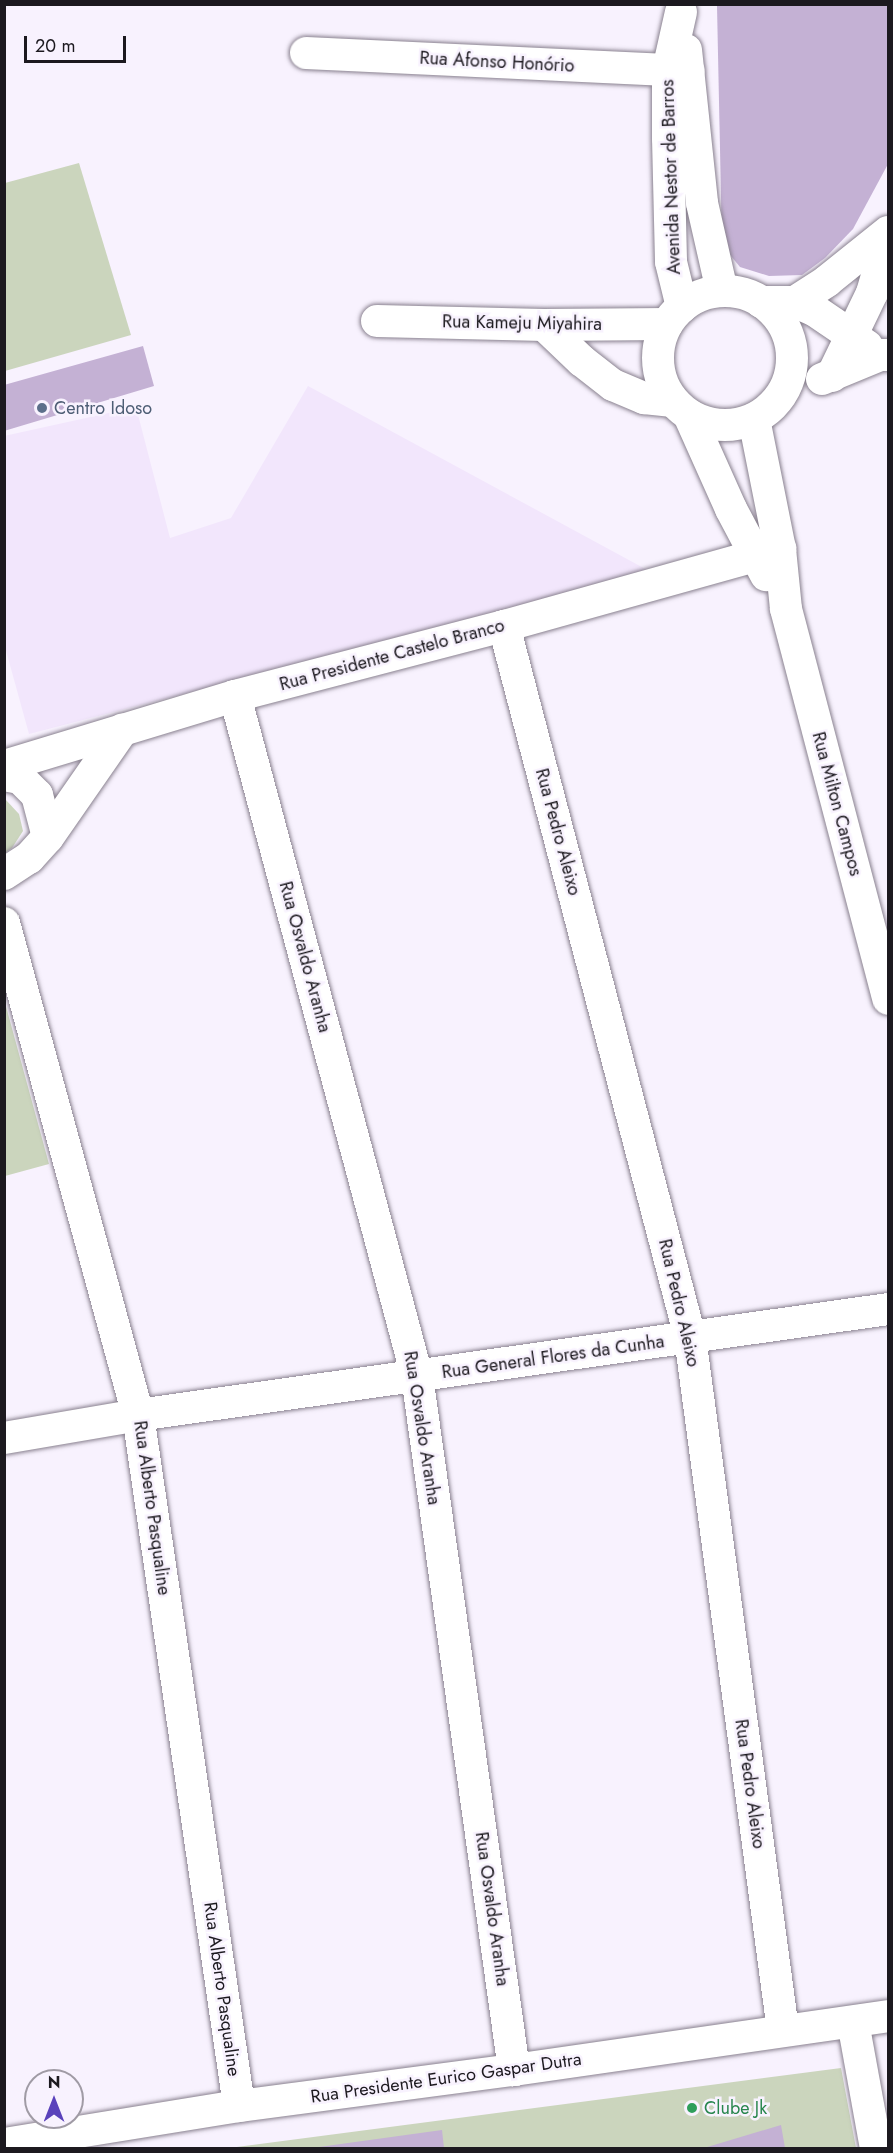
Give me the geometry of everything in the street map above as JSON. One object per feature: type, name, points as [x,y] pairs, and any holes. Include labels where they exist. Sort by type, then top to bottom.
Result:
[{"type":"street","name":"Avenida Nestor de Barros","points":[[674,315],[672,262],[681,8]]},
{"type":"street","name":"Rua Afonso Honório","points":[[306,53],[678,71]]},
{"type":"street","name":"Avenida Nestor de Barros","points":[[678,71],[694,144],[702,202],[722,291]]},
{"type":"street","points":[[795,302],[827,281],[888,232]]},
{"type":"street","points":[[832,376],[872,293],[888,238]]},
{"type":"street","points":[[544,325],[582,361],[613,385],[644,398],[681,408],[710,424],[733,425],[754,419],[771,407],[784,392],[791,373],[793,352],[787,332],[777,315],[761,302],[742,293],[722,291],[700,296],[674,315],[659,343],[658,363],[662,383],[681,408]]},
{"type":"street","points":[[761,302],[795,302],[814,310],[884,355]]},
{"type":"street","name":"Rua Kameju Miyahira","points":[[377,321],[544,325],[674,315]]},
{"type":"street","points":[[784,392],[884,355]]},
{"type":"street","name":"Rua Milton Campos","points":[[681,408],[731,509],[768,552]]},
{"type":"street","name":"Rua Milton Campos","points":[[754,419],[768,552],[786,609],[888,999]]},
{"type":"street","name":"Rua Presidente Castelo Branco","points":[[4,766],[235,696],[504,626],[768,552]]},
{"type":"street","name":"Rua Pedro Aleixo","points":[[504,626],[690,1337],[783,2030]]},
{"type":"street","name":"Rua Osvaldo Aranha","points":[[235,696],[417,1376],[514,2070]]},
{"type":"street","points":[[4,874],[29,858],[48,837],[123,729]]},
{"type":"street","points":[[4,775],[20,778],[37,795],[48,837]]},
{"type":"street","name":"Rua Alberto Pasqualine","points":[[4,923],[138,1415],[238,2106]]},
{"type":"street","name":"Rua General Flores da Cunha","points":[[4,1438],[138,1415],[888,1309]]},
{"type":"street","name":"Rua Presidente Eurico Gaspar Dutra","points":[[4,2144],[238,2106],[514,2070],[888,2016]]},
{"type":"street","points":[[853,2022],[876,2148]]},
{"type":"shaded area","points":[[308,386],[651,572],[29,734],[5,647],[4,436],[136,407],[170,538],[231,518]]},
{"type":"green space","points":[[79,163],[131,335],[5,371],[5,183]]},
{"type":"green space","points":[[5,799],[19,814],[23,831],[12,848],[5,853]]},
{"type":"green space","points":[[4,999],[49,1164],[5,1176],[4,1176]]},
{"type":"green space","name":"Clube Jk","points":[[841,2068],[856,2148],[229,2148]]},
{"type":"building","points":[[888,4],[888,164],[853,229],[825,258],[802,275],[769,276],[740,267],[722,245],[717,6]]},
{"type":"building","name":"Centro Idoso","points":[[143,346],[154,386],[4,431],[4,385]]},
{"type":"building","points":[[781,2125],[785,2148],[704,2148]]},
{"type":"building","points":[[442,2130],[444,2148],[319,2148],[319,2147]]},
{"type":"place","name":"Centro Idoso","points":[[42,408]]},
{"type":"place","name":"Clube Jk","points":[[692,2108]]}]
